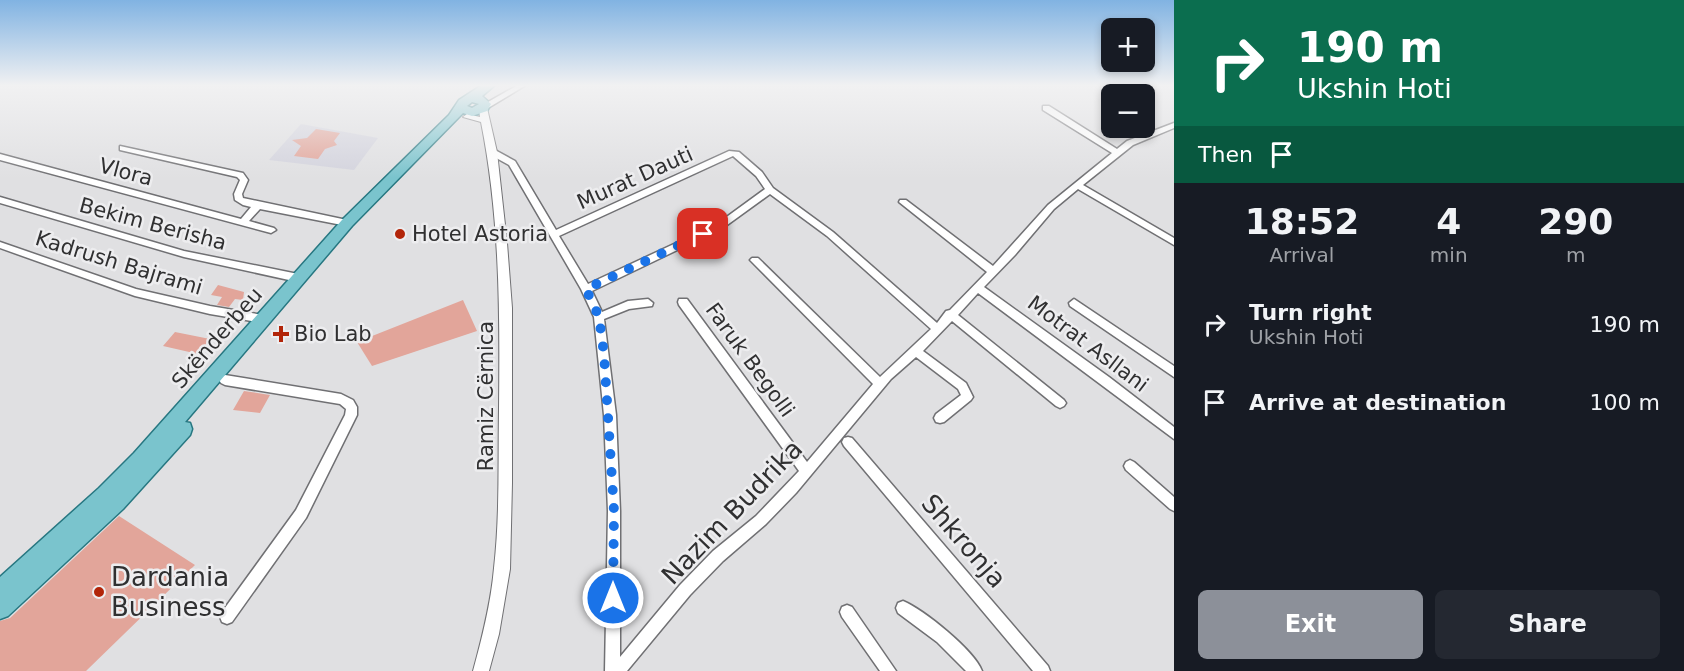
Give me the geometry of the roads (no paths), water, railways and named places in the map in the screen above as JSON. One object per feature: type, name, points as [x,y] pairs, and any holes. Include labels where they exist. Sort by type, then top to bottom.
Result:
[{"type":"main road","name":"Skënderbeu","points":[[0,591],[74,525],[134,466],[347,223],[468,116]]},
{"type":"main road","name":"Skënderbeu","points":[[0,608],[116,502],[225,380],[356,226],[469,116]]},
{"type":"street","name":"Ramiz Cërnica","points":[[478,116],[492,152],[502,243],[506,308],[502,569],[491,634],[481,671]]},
{"type":"street","points":[[1059,116],[1118,153]]},
{"type":"street","name":"Nazim Budrika","points":[[614,671],[685,590],[718,556],[768,512],[880,384],[994,272],[1051,207],[1130,143],[1174,125]]},
{"type":"street","name":"Vlora","points":[[123,148],[240,175],[244,180],[239,200],[258,205]]},
{"type":"street","points":[[492,152],[512,163],[586,289],[599,317],[609,405],[614,511],[614,671]]},
{"type":"street","name":"Murat Dauti","points":[[553,235],[732,153],[759,174],[770,190]]},
{"type":"street","name":"Vlora","points":[[0,157],[271,230]]},
{"type":"street","points":[[1077,185],[1174,242]]},
{"type":"street","points":[[586,289],[720,226],[770,190],[830,234],[937,329]]},
{"type":"street","name":"Bekim Berisha","points":[[0,200],[184,254],[298,278]]},
{"type":"street","points":[[903,202],[994,272]]},
{"type":"street","points":[[242,223],[258,205],[347,223]]},
{"type":"street","name":"Kadrush Bajrami","points":[[0,244],[135,292],[210,310],[263,319]]},
{"type":"street","points":[[754,260],[880,384]]},
{"type":"street","name":"Motrat Asllani","points":[[978,288],[1174,434]]},
{"type":"street","name":"Faruk Begolli","points":[[683,302],[806,471]]},
{"type":"street","points":[[599,317],[628,305],[648,303]]},
{"type":"street","points":[[1074,303],[1174,372]]},
{"type":"street","points":[[950,314],[1060,403]]},
{"type":"street","points":[[916,351],[962,386],[967,397],[940,418]]},
{"type":"street","name":"Skënderbeu","points":[[225,380],[341,399],[350,402],[352,407],[351,415],[301,514],[227,617]]},
{"type":"street","name":"Shkronja","points":[[848,442],[1043,671]]},
{"type":"street","points":[[1130,466],[1174,505]]},
{"type":"street","points":[[903,608],[932,627],[963,656],[975,671]]},
{"type":"street","points":[[847,612],[889,671]]},
{"type":"place","name":"Hotel Astoria","points":[[400,234]]},
{"type":"place","name":"Bio Lab","points":[[281,334]]},
{"type":"place","name":"Dardania Business","points":[[99,592]]}]
